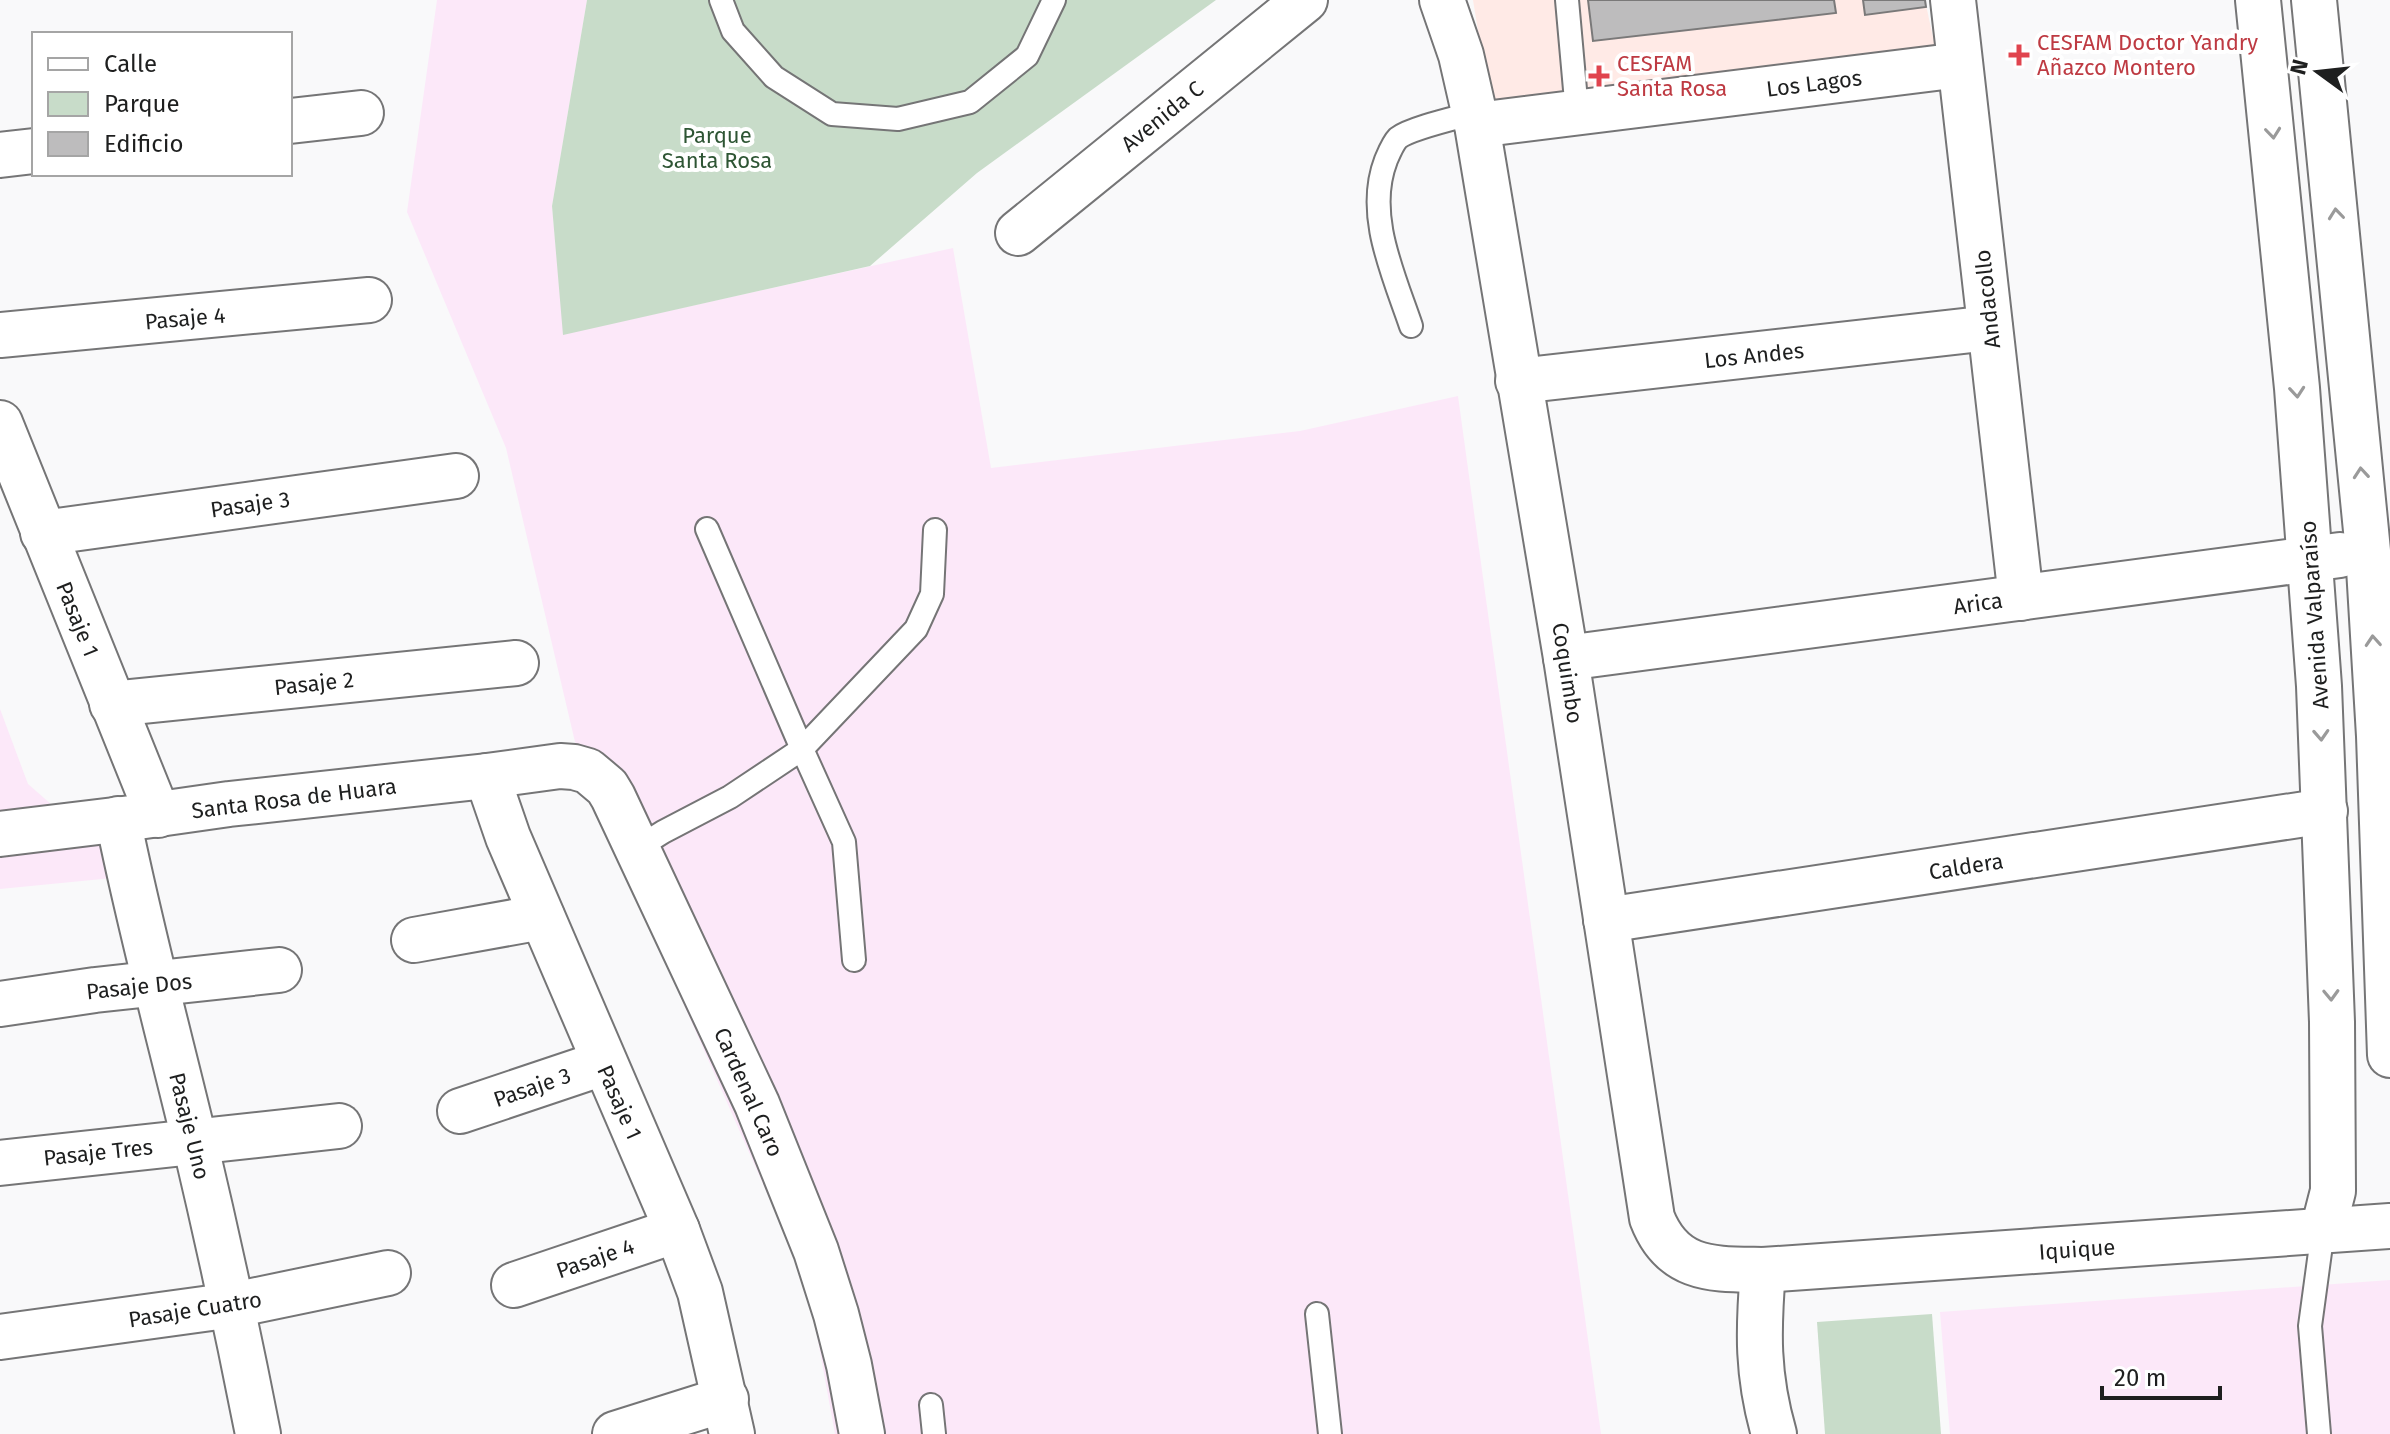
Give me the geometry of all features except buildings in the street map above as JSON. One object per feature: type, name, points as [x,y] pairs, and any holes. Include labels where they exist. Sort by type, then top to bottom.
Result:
[{"type":"street","name":"Avenida C","points":[[1018,233],[1305,0]]},
{"type":"street","name":"Coquimbo","points":[[1442,0],[1461,55],[1475,119],[1566,658],[1652,1218],[1665,1244],[1688,1262],[1717,1269],[1763,1270]]},
{"type":"street","name":"Andacollo","points":[[1953,0],[2021,598]]},
{"type":"street","name":"Avenida Valparaíso","points":[[2258,0],[2286,263],[2311,559],[2325,811],[2332,1022],[2333,1191],[2323,1230]]},
{"type":"street","points":[[2314,0],[2379,549],[2379,736],[2390,1055]]},
{"type":"street","name":"Los Lagos","points":[[1475,119],[1577,112],[1960,65]]},
{"type":"street","points":[[292,121],[361,113]]},
{"type":"street","points":[[0,155],[32,151]]},
{"type":"street","name":"Pasaje 4","points":[[0,335],[369,300]]},
{"type":"street","name":"Los Andes","points":[[1518,381],[1990,328]]},
{"type":"street","name":"Pasaje 1","points":[[0,423],[112,704],[138,817]]},
{"type":"street","name":"Pasaje 3","points":[[43,533],[456,476]]},
{"type":"street","name":"Arica","points":[[1566,658],[2379,549]]},
{"type":"street","name":"Pasaje 2","points":[[112,704],[516,663]]},
{"type":"street","name":"Santa Rosa de Huara","points":[[0,834],[560,766],[588,771]]},
{"type":"street","name":"Cardenal Caro","points":[[588,771],[607,787],[757,1104],[816,1251],[849,1365],[862,1434]]},
{"type":"street","name":"Pasaje 1","points":[[487,776],[508,837],[677,1230],[700,1292],[729,1416]]},
{"type":"street","name":"Caldera","points":[[1606,920],[2325,811]]},
{"type":"street","name":"Pasaje Uno","points":[[138,817],[155,985],[233,1305],[258,1434]]},
{"type":"street","points":[[414,940],[542,917]]},
{"type":"street","name":"Pasaje Dos","points":[[0,1004],[95,990],[279,970]]},
{"type":"street","name":"Pasaje 3","points":[[460,1111],[603,1063]]},
{"type":"street","name":"Pasaje Tres","points":[[0,1163],[339,1126]]},
{"type":"street","name":"Iquique","points":[[1763,1270],[2390,1226]]},
{"type":"street","name":"Pasaje 4","points":[[514,1285],[677,1230]]},
{"type":"street","points":[[1763,1270],[1759,1363],[1766,1408],[1774,1434]]},
{"type":"street","name":"Pasaje Cuatro","points":[[0,1337],[233,1305],[388,1273]]},
{"type":"street","points":[[615,1434],[729,1416]]},
{"type":"lane","points":[[721,0],[733,31],[774,77],[832,114],[898,119],[970,102],[1027,56],[1054,0]]},
{"type":"lane","points":[[1567,0],[1577,112]]},
{"type":"lane","points":[[1411,326],[1385,250],[1379,217],[1379,180],[1388,154],[1398,139],[1475,119]]},
{"type":"lane","points":[[707,529],[844,842],[854,960]]},
{"type":"lane","points":[[636,849],[730,797],[802,749],[916,629],[932,594],[935,530]]},
{"type":"lane","points":[[2319,1434],[2310,1326],[2323,1230]]},
{"type":"lane","points":[[1317,1314],[1330,1434]]},
{"type":"lane","points":[[931,1405],[934,1434]]},
{"type":"shaded area","points":[[437,0],[587,0],[552,206],[564,334],[953,248],[991,468],[1300,431],[1458,396],[1601,1434],[835,1434],[808,1286],[583,776],[506,448],[407,212]]},
{"type":"shaded area","name":"CESFAM Santa Rosa","points":[[1473,0],[1925,0],[1935,47],[1490,104]]},
{"type":"shaded area","points":[[0,709],[28,784],[133,876],[0,889]]},
{"type":"shaded area","points":[[2390,1280],[2390,1434],[1950,1434],[1940,1312]]},
{"type":"green space","name":"Parque Santa Rosa","points":[[587,0],[1216,0],[977,173],[870,266],[563,335],[552,206]]},
{"type":"green space","points":[[1932,1314],[1941,1434],[1825,1434],[1817,1322]]},
{"type":"place","name":"CESFAM Doctor Yandry Añazco Montero","points":[[2019,55]]},
{"type":"place","name":"CESFAM Santa Rosa","points":[[1599,76]]}]
